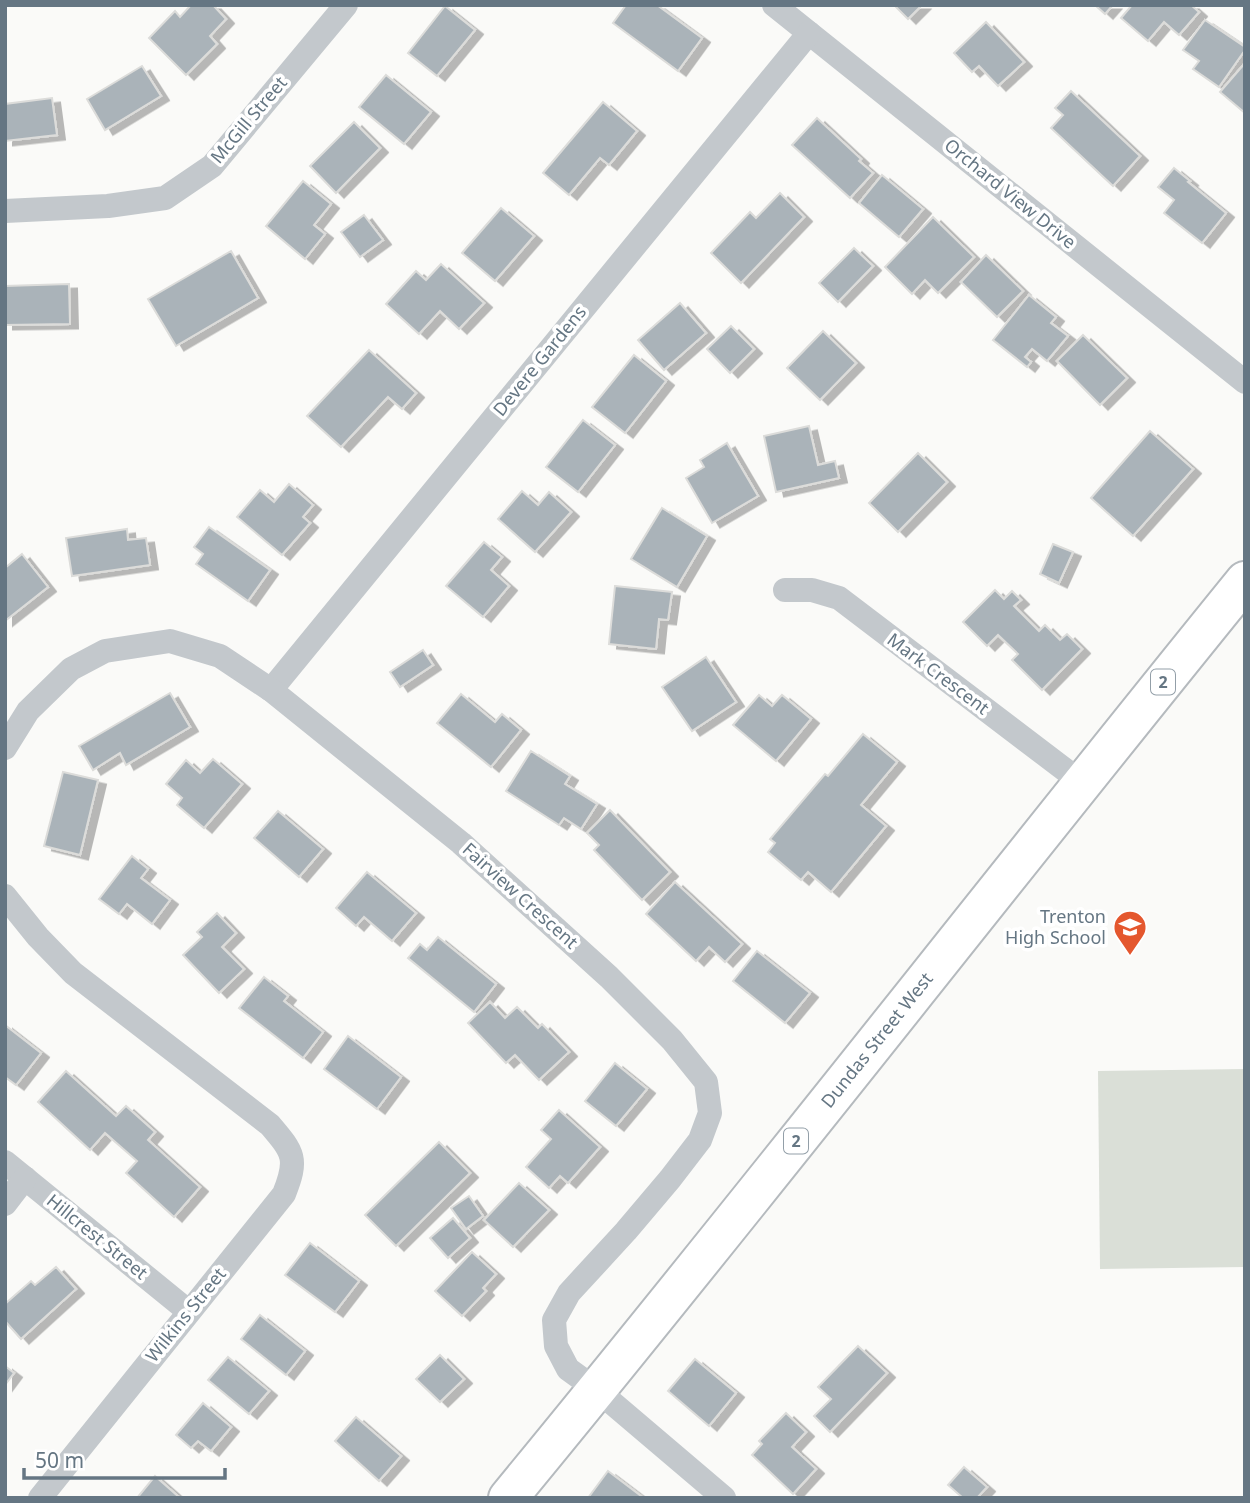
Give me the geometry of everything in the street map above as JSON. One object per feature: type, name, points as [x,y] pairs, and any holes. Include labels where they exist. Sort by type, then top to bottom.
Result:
[{"type":"main road","name":"Dundas Street West","points":[[508,1498],[1245,581]]},
{"type":"street","name":"McGill Street","points":[[5,211],[107,206],[165,198],[212,166],[346,5]]},
{"type":"street","name":"Orchard View Drive","points":[[775,5],[1245,382]]},
{"type":"street","name":"Devere Gardens","points":[[271,690],[809,33]]},
{"type":"street","name":"Mark Crescent","points":[[785,590],[812,590],[839,598],[1082,782]]},
{"type":"street","name":"Fairview Crescent","points":[[5,748],[28,711],[71,669],[106,651],[170,641],[220,656],[271,690],[461,843],[609,977],[672,1040],[706,1082],[710,1113],[700,1140],[626,1231],[569,1293],[554,1320],[556,1346],[568,1369],[597,1390],[724,1498]]},
{"type":"street","name":"Wilkins Street","points":[[5,896],[38,937],[73,972],[270,1125],[287,1145],[293,1164],[284,1194],[188,1311],[44,1496]]},
{"type":"street","name":"Hillcrest Street","points":[[5,1162],[188,1311]]},
{"type":"street","points":[[5,1203],[25,1178]]},
{"type":"shaded area","points":[[1245,1069],[1245,1267],[1100,1269],[1098,1071]]},
{"type":"building","points":[[191,5],[213,5],[226,19],[210,36],[217,44],[186,75],[149,38],[175,11],[180,17]]},
{"type":"building","points":[[626,5],[657,5],[702,38],[678,71],[613,23]]},
{"type":"building","points":[[894,5],[922,5],[908,19]]},
{"type":"building","points":[[1095,5],[1113,5],[1105,14]]},
{"type":"building","points":[[1132,5],[1191,5],[1199,12],[1179,35],[1164,22],[1148,41],[1121,18]]},
{"type":"building","points":[[445,6],[475,30],[437,76],[408,53]]},
{"type":"building","points":[[1205,20],[1245,47],[1219,87],[1193,69],[1199,61],[1183,50]]},
{"type":"building","points":[[986,22],[1024,62],[998,86],[979,66],[972,72],[954,53]]},
{"type":"building","points":[[1245,63],[1245,113],[1220,92]]},
{"type":"building","points":[[142,66],[161,96],[105,130],[87,99]]},
{"type":"building","points":[[386,75],[431,112],[404,144],[359,107]]},
{"type":"building","points":[[1071,91],[1140,156],[1113,186],[1051,128],[1063,115],[1055,108]]},
{"type":"building","points":[[52,98],[57,135],[5,141],[5,104]]},
{"type":"building","points":[[603,102],[637,131],[609,165],[600,158],[569,195],[543,173]]},
{"type":"building","points":[[817,118],[873,173],[850,198],[792,145]]},
{"type":"building","points":[[354,122],[380,148],[336,193],[310,166]]},
{"type":"building","points":[[1174,168],[1226,213],[1202,243],[1164,213],[1174,200],[1158,187]]},
{"type":"building","points":[[882,175],[923,209],[899,237],[859,203]]},
{"type":"building","points":[[303,181],[331,204],[314,225],[325,234],[305,259],[266,226]]},
{"type":"building","points":[[780,193],[804,217],[741,283],[711,253],[750,212],[756,218]]},
{"type":"building","points":[[501,208],[534,236],[495,281],[462,253]]},
{"type":"building","points":[[364,215],[383,240],[360,257],[341,232]]},
{"type":"building","points":[[933,217],[974,257],[938,293],[925,280],[912,294],[885,267]]},
{"type":"building","points":[[854,248],[873,266],[838,302],[819,283]]},
{"type":"building","points":[[231,251],[258,298],[176,346],[148,299]]},
{"type":"building","points":[[986,255],[1023,291],[997,317],[961,282]]},
{"type":"building","points":[[441,264],[484,303],[459,329],[440,311],[419,334],[386,304],[416,271],[426,280]]},
{"type":"building","points":[[69,284],[70,324],[5,325],[5,286]]},
{"type":"building","points":[[1029,295],[1056,317],[1051,323],[1068,336],[1047,361],[1032,349],[1025,357],[1031,362],[1027,367],[993,340]]},
{"type":"building","points":[[680,303],[706,333],[664,370],[638,340]]},
{"type":"building","points":[[731,326],[754,349],[730,373],[707,349]]},
{"type":"building","points":[[823,331],[856,363],[820,400],[787,368]]},
{"type":"building","points":[[1083,335],[1127,378],[1100,405],[1057,361]]},
{"type":"building","points":[[369,350],[416,393],[402,409],[388,397],[341,447],[307,416]]},
{"type":"building","points":[[634,355],[666,381],[625,433],[592,407]]},
{"type":"building","points":[[583,420],[615,445],[578,492],[546,467]]},
{"type":"building","points":[[809,426],[818,465],[835,461],[839,478],[776,492],[764,436]]},
{"type":"building","points":[[1150,431],[1193,469],[1133,536],[1091,498]]},
{"type":"building","points":[[727,443],[758,496],[712,523],[686,478],[704,467],[700,460]]},
{"type":"building","points":[[918,453],[947,482],[898,532],[869,503]]},
{"type":"building","points":[[289,484],[313,505],[303,517],[310,523],[282,555],[237,517],[260,490],[274,502]]},
{"type":"building","points":[[522,491],[538,505],[549,492],[571,512],[535,552],[498,519]]},
{"type":"building","points":[[662,508],[707,536],[677,587],[631,559]]},
{"type":"building","points":[[209,527],[270,570],[248,601],[196,564],[203,554],[194,547]]},
{"type":"building","points":[[127,529],[128,540],[146,538],[150,565],[72,576],[66,538]]},
{"type":"building","points":[[484,542],[502,557],[491,570],[509,586],[483,617],[446,586]]},
{"type":"building","points":[[1053,544],[1073,552],[1059,583],[1040,574]]},
{"type":"building","points":[[22,554],[48,587],[5,621],[5,568]]},
{"type":"building","points":[[615,586],[672,592],[668,620],[659,619],[656,649],[609,644]]},
{"type":"building","points":[[995,590],[1004,599],[1012,591],[1021,600],[1014,606],[1039,631],[1045,625],[1060,640],[1067,634],[1082,649],[1042,690],[1012,660],[1018,654],[998,635],[987,646],[963,622]]},
{"type":"building","points":[[423,650],[433,665],[400,687],[390,672]]},
{"type":"building","points":[[706,657],[736,702],[692,731],[662,687]]},
{"type":"building","points":[[170,693],[190,727],[126,765],[120,753],[93,770],[79,746]]},
{"type":"building","points":[[461,694],[495,722],[502,714],[521,730],[491,767],[437,723]]},
{"type":"building","points":[[759,695],[772,706],[782,695],[811,719],[776,761],[733,725]]},
{"type":"building","points":[[863,734],[897,762],[861,805],[886,826],[831,892],[808,872],[801,880],[768,852],[775,843],[770,839]]},
{"type":"building","points":[[531,751],[570,776],[565,784],[597,804],[581,829],[564,818],[559,825],[506,791]]},
{"type":"building","points":[[213,759],[242,784],[204,828],[177,805],[182,798],[166,784],[186,760],[200,773]]},
{"type":"building","points":[[63,772],[98,780],[80,855],[44,846]]},
{"type":"building","points":[[610,810],[670,872],[642,900],[594,850],[599,845],[587,833]]},
{"type":"building","points":[[278,811],[323,849],[299,877],[254,838]]},
{"type":"building","points":[[132,856],[148,869],[141,878],[170,900],[152,924],[127,904],[119,914],[99,899]]},
{"type":"building","points":[[367,872],[416,913],[392,941],[364,917],[356,926],[336,908]]},
{"type":"building","points":[[675,882],[742,944],[725,962],[709,947],[696,961],[646,914]]},
{"type":"building","points":[[217,913],[236,933],[222,947],[244,969],[219,993],[183,955],[202,937],[197,932]]},
{"type":"building","points":[[438,937],[496,984],[474,1012],[408,958],[420,944],[427,950]]},
{"type":"building","points":[[757,951],[810,993],[785,1023],[733,981]]},
{"type":"building","points":[[264,977],[288,996],[284,1001],[323,1032],[303,1058],[239,1008]]},
{"type":"building","points":[[490,1002],[505,1018],[517,1007],[538,1028],[542,1024],[569,1052],[539,1080],[515,1055],[506,1063],[468,1023]]},
{"type":"building","points":[[5,1025],[41,1053],[16,1085],[5,1077]]},
{"type":"building","points":[[348,1036],[401,1077],[377,1109],[324,1069]]},
{"type":"building","points":[[615,1063],[647,1089],[616,1126],[585,1101]]},
{"type":"building","points":[[66,1071],[116,1116],[126,1106],[155,1132],[148,1140],[200,1187],[174,1217],[126,1173],[137,1161],[105,1133],[90,1150],[38,1102]]},
{"type":"building","points":[[559,1110],[600,1147],[568,1183],[560,1176],[549,1188],[526,1167],[551,1139],[541,1130]]},
{"type":"building","points":[[439,1142],[470,1173],[396,1246],[365,1215]]},
{"type":"building","points":[[519,1183],[549,1210],[513,1247],[484,1220]]},
{"type":"building","points":[[469,1196],[483,1216],[466,1229],[451,1208]]},
{"type":"building","points":[[453,1218],[470,1238],[448,1258],[430,1238]]},
{"type":"building","points":[[310,1243],[359,1281],[335,1312],[285,1275]]},
{"type":"building","points":[[472,1252],[496,1274],[483,1288],[486,1291],[462,1316],[435,1291]]},
{"type":"building","points":[[56,1267],[76,1289],[21,1339],[5,1321],[5,1304],[31,1281],[35,1285]]},
{"type":"building","points":[[260,1315],[305,1351],[286,1375],[241,1339]]},
{"type":"building","points":[[858,1346],[887,1373],[830,1432],[814,1416],[831,1399],[818,1387]]},
{"type":"building","points":[[440,1355],[464,1379],[440,1402],[416,1379]]},
{"type":"building","points":[[228,1357],[269,1391],[249,1414],[208,1380]]},
{"type":"building","points":[[695,1359],[736,1393],[709,1426],[668,1391]]},
{"type":"building","points":[[5,1366],[14,1373],[5,1385]]},
{"type":"building","points":[[203,1403],[231,1427],[211,1451],[198,1441],[191,1448],[176,1435]]},
{"type":"building","points":[[786,1413],[806,1432],[792,1447],[816,1469],[793,1494],[752,1455],[762,1444],[759,1441]]},
{"type":"building","points":[[356,1417],[401,1456],[379,1481],[335,1441]]},
{"type":"building","points":[[964,1467],[987,1487],[977,1498],[963,1498],[948,1485]]},
{"type":"building","points":[[608,1471],[641,1496],[640,1498],[588,1498]]},
{"type":"building","points":[[155,1476],[180,1498],[137,1498]]},
{"type":"place","name":"Trenton High School","points":[[1130,957]]}]
